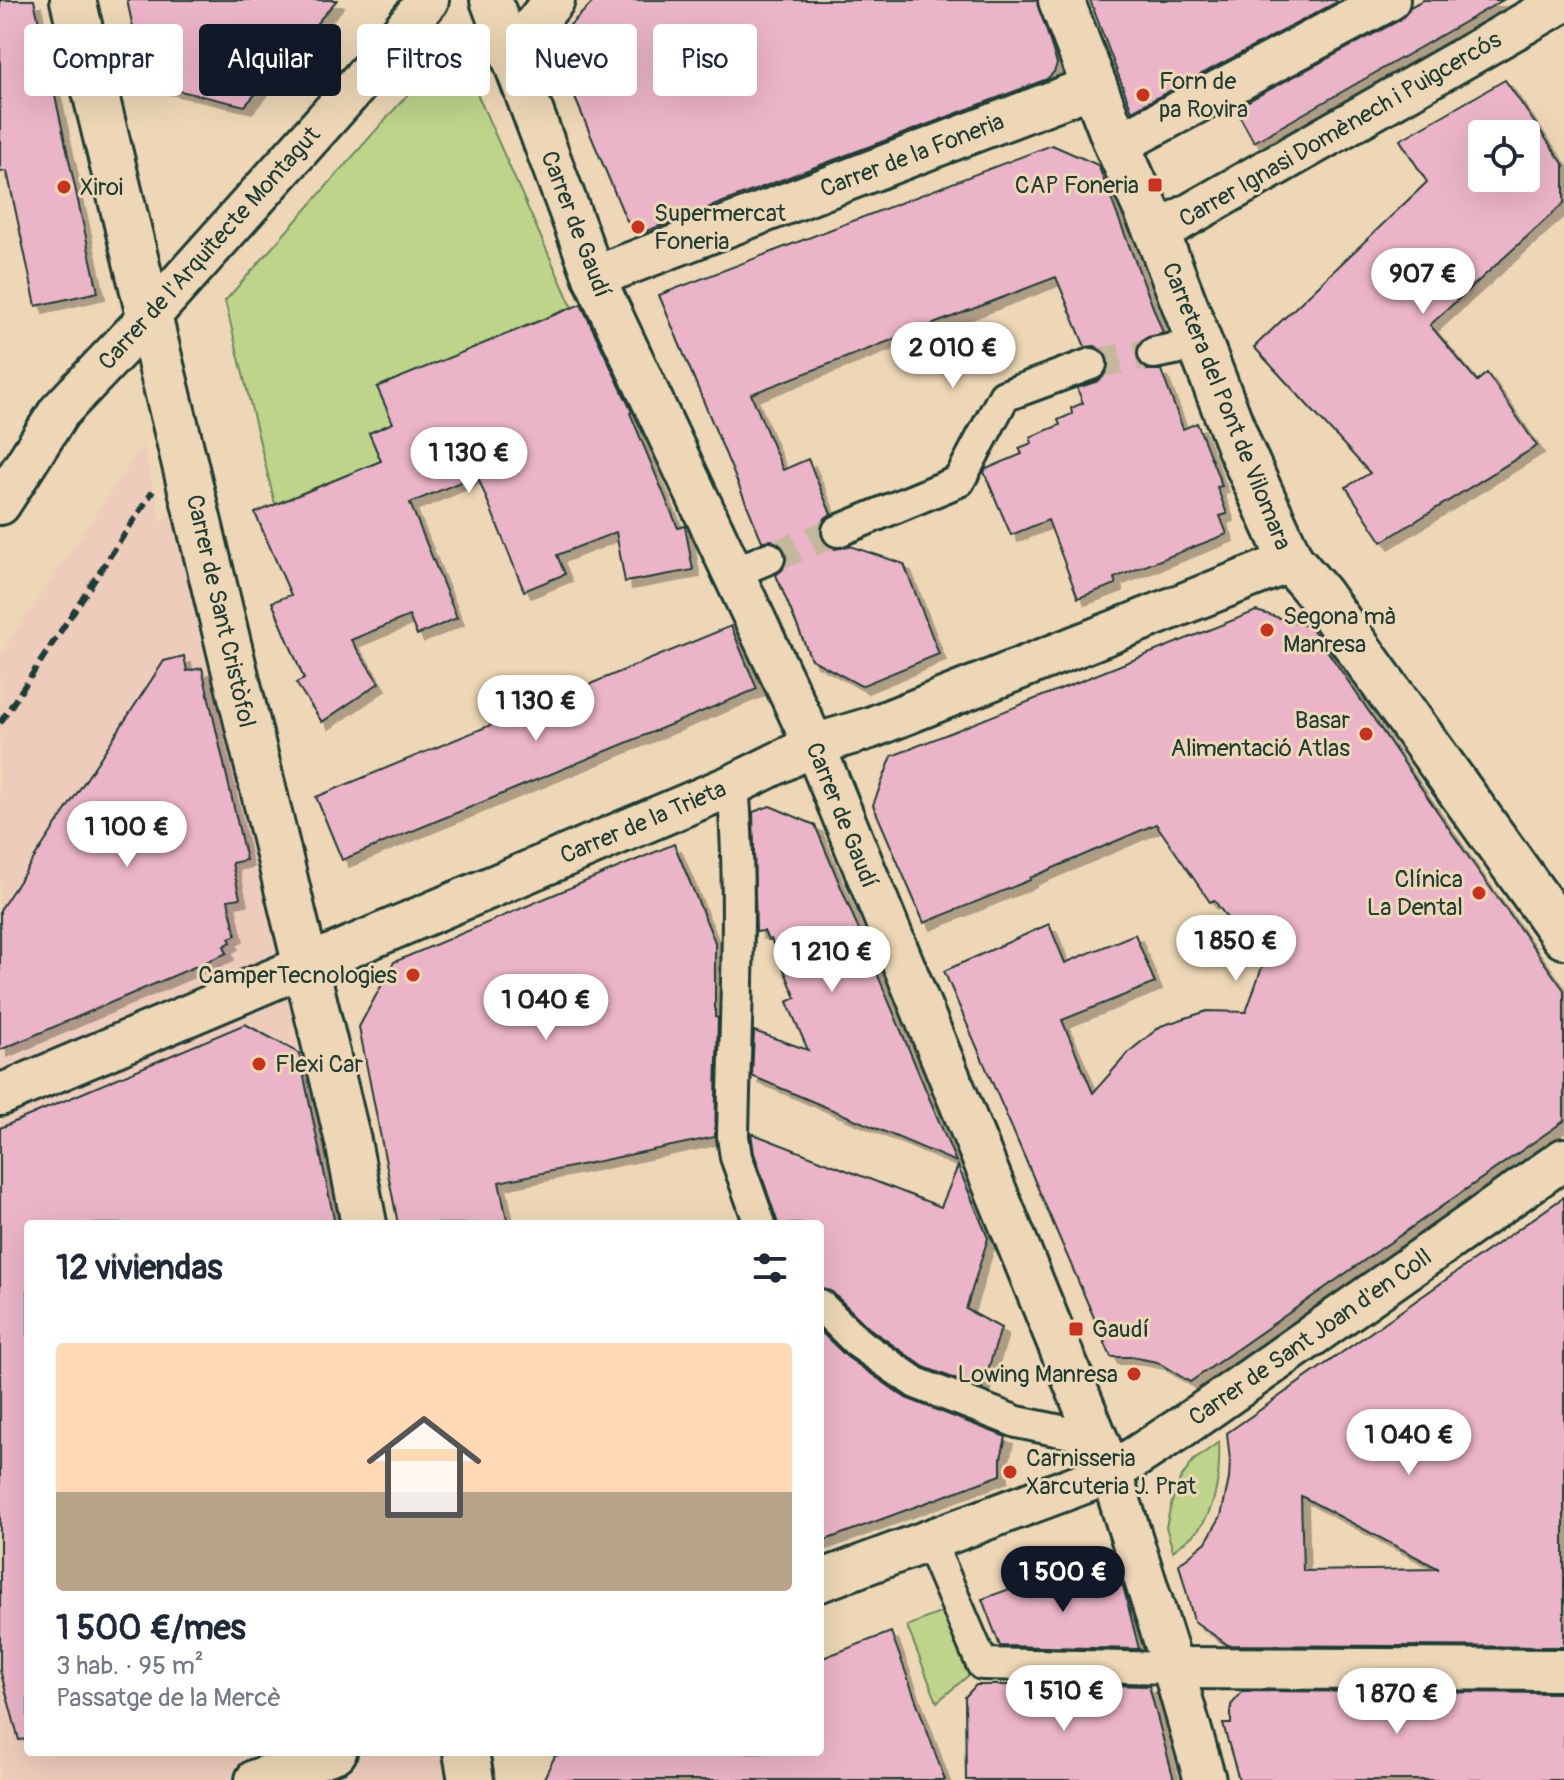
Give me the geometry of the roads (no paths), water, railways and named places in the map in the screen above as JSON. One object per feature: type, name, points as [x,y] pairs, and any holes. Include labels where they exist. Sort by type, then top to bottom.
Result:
[{"type":"street","name":"Carrer de Sant Cristòfol","points":[[73,0],[348,1141],[363,1220]]},
{"type":"street","name":"Carrer de l'Arquitecte Montagut","points":[[0,504],[59,412],[151,315],[373,67],[428,0]]},
{"type":"street","name":"Carrer de Gaudí","points":[[491,0],[506,40]]},
{"type":"street","points":[[535,24],[554,0]]},
{"type":"street","name":"Carretera del Pont de Vilomara","points":[[1061,0],[1117,145],[1157,233],[1240,448],[1291,561],[1320,595],[1564,936]]},
{"type":"street","name":"Carrer Ignasi Domènech i Puigcercós","points":[[1157,233],[1564,1]]},
{"type":"street","points":[[1117,145],[1370,5]]},
{"type":"street","name":"Carrer de la Foneria","points":[[594,277],[1096,85]]},
{"type":"street","name":"Carrer de Gaudí","points":[[527,96],[594,277],[751,566],[814,745],[1103,1456],[1173,1668],[1205,1780]]},
{"type":"street","points":[[1154,353],[1200,344]]},
{"type":"street","points":[[838,531],[959,481],[1004,396],[1091,364]]},
{"type":"street","name":"Carrer de la Trieta","points":[[0,1095],[733,785],[814,745],[870,728],[1291,561]]},
{"type":"street","points":[[733,785],[738,839],[740,939],[733,1137],[736,1157],[759,1220]]},
{"type":"street","name":"Carrer de Sant Joan d'en Coll","points":[[824,1580],[930,1542],[1103,1456],[1185,1425],[1564,1159]]},
{"type":"street","points":[[824,1309],[857,1342],[916,1383],[1103,1456]]},
{"type":"street","points":[[930,1542],[982,1664],[1564,1670]]},
{"type":"street","points":[[256,1780],[325,1756]]},
{"type":"street","points":[[467,1756],[471,1780]]},
{"type":"tunnel","points":[[1091,364],[1154,353]]},
{"type":"tunnel","points":[[769,558],[838,531]]},
{"type":"railway","points":[[0,723],[153,491]]},
{"type":"place","name":"Forn de pa Rovira","points":[[1143,95]]},
{"type":"place","name":"CAP Foneria","points":[[1155,185]]},
{"type":"place","name":"Xiroi","points":[[64,187]]},
{"type":"place","name":"Supermercat Foneria","points":[[638,227]]},
{"type":"place","name":"Segona mà Manresa","points":[[1267,630]]},
{"type":"place","name":"Basar Alimentació Atlas","points":[[1366,734]]},
{"type":"place","name":"Clínica La Dental","points":[[1479,893]]},
{"type":"place","name":"CamperTecnologies","points":[[413,975]]},
{"type":"place","name":"Flexi Car","points":[[259,1064]]},
{"type":"place","name":"Gaudí","points":[[1076,1329]]},
{"type":"place","name":"Lowing Manresa","points":[[1134,1374]]},
{"type":"place","name":"Carnisseria Xarcuteria J. Prat","points":[[1010,1472]]}]
